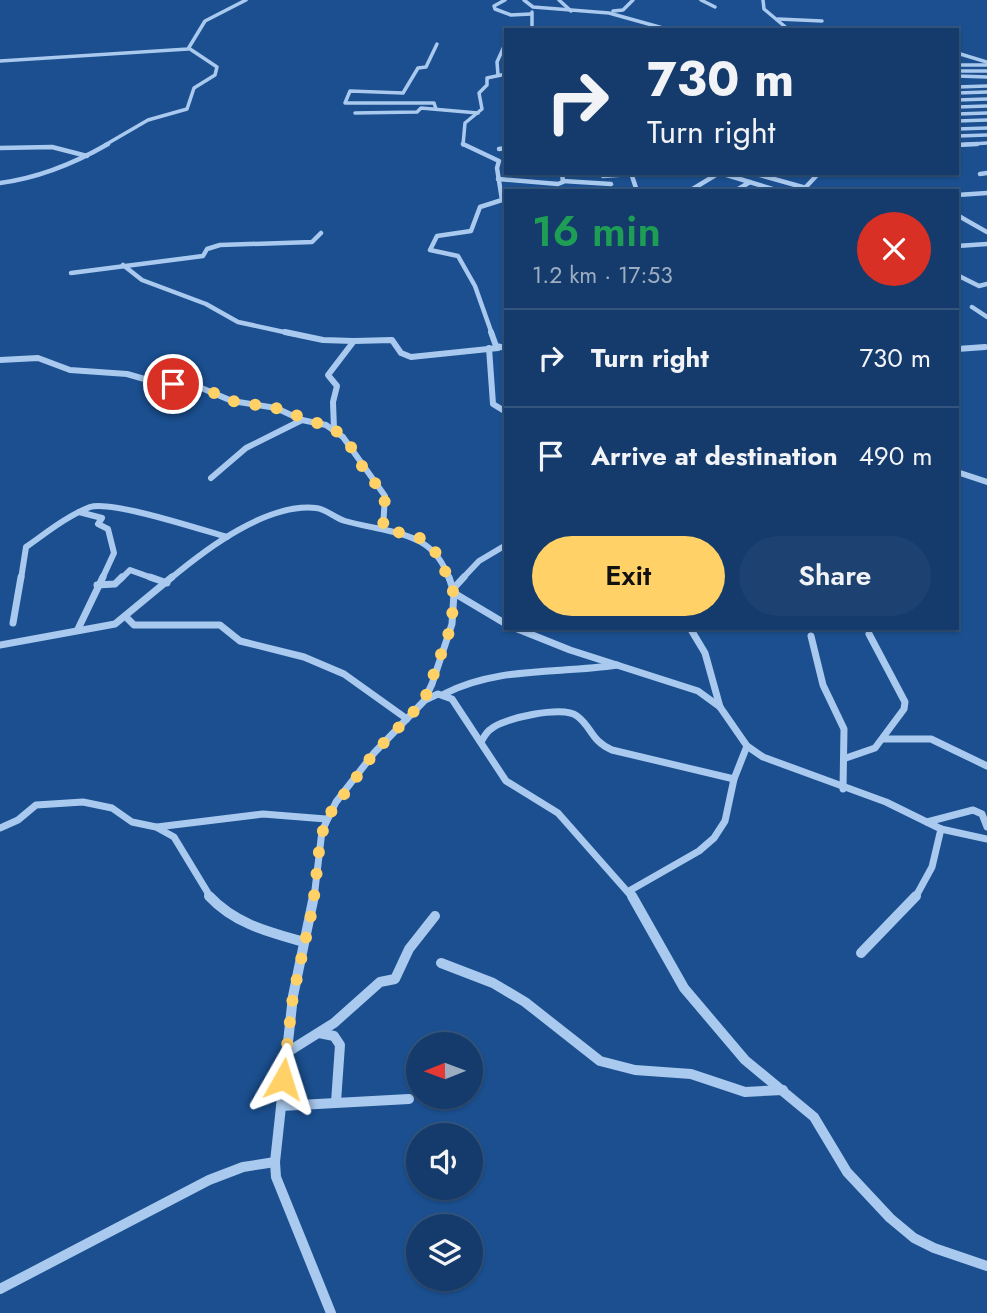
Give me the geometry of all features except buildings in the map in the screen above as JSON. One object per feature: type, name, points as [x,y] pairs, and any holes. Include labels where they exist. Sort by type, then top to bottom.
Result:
[{"type":"street","points":[[190,49],[195,31],[206,19],[246,0]]},
{"type":"street","points":[[505,0],[494,6],[495,9],[511,15],[531,14]]},
{"type":"street","points":[[524,0],[533,8],[618,15],[663,28]]},
{"type":"street","points":[[559,0],[572,12]]},
{"type":"street","points":[[618,15],[631,0]]},
{"type":"street","points":[[701,0],[715,7]]},
{"type":"street","points":[[763,0],[764,9],[787,28]]},
{"type":"street","points":[[532,28],[533,8]]},
{"type":"street","points":[[602,13],[623,10]]},
{"type":"street","points":[[778,19],[822,21]]},
{"type":"street","points":[[436,109],[434,103],[379,106],[345,103],[350,92],[403,93],[418,68],[426,67],[437,44]]},
{"type":"street","points":[[498,75],[497,62],[504,47]]},
{"type":"street","points":[[0,61],[190,49],[217,67],[213,77],[194,88],[188,107],[148,120],[87,156],[24,180],[0,183]]},
{"type":"street","points":[[959,54],[987,64]]},
{"type":"street","points":[[959,59],[977,59]]},
{"type":"street","points":[[959,65],[987,64]]},
{"type":"street","points":[[959,73],[987,71]]},
{"type":"street","points":[[959,73],[987,77]]},
{"type":"street","points":[[498,348],[475,286],[458,256],[430,250],[437,236],[471,231],[480,207],[501,202],[503,192],[498,179],[498,159],[479,155],[462,144],[464,123],[479,113],[482,105],[479,93],[487,85],[487,78],[504,74]]},
{"type":"street","points":[[959,87],[987,86]]},
{"type":"street","points":[[361,105],[366,92]]},
{"type":"street","points":[[959,93],[987,92]]},
{"type":"street","points":[[379,106],[382,93]]},
{"type":"street","points":[[959,100],[987,99]]},
{"type":"street","points":[[959,107],[987,106]]},
{"type":"street","points":[[355,113],[436,109],[479,113]]},
{"type":"street","points":[[959,114],[987,113]]},
{"type":"street","points":[[959,121],[987,120]]},
{"type":"street","points":[[959,129],[987,128]]},
{"type":"street","points":[[959,136],[987,135]]},
{"type":"street","points":[[959,145],[987,143]]},
{"type":"street","points":[[0,148],[52,147],[87,156]]},
{"type":"street","points":[[499,149],[504,148]]},
{"type":"street","points":[[980,174],[987,173]]},
{"type":"street","points":[[560,183],[562,175]]},
{"type":"street","points":[[603,176],[617,175]]},
{"type":"street","points":[[693,189],[717,175]]},
{"type":"street","points":[[727,175],[773,189]]},
{"type":"street","points":[[759,175],[804,189],[818,175]]},
{"type":"street","points":[[498,179],[611,184]]},
{"type":"street","points":[[738,189],[750,182]]},
{"type":"street","points":[[560,183],[568,188]]},
{"type":"street","points":[[959,195],[987,193]]},
{"type":"street","points":[[959,216],[987,232]]},
{"type":"street","points":[[71,273],[123,264],[204,256],[207,249],[220,245],[308,243],[315,241],[321,233]]},
{"type":"street","points":[[959,246],[984,244],[987,252]]},
{"type":"street","points":[[123,264],[142,281],[206,304],[239,323],[323,340],[392,340],[404,355],[411,356],[504,348]]},
{"type":"street","points":[[959,275],[979,286],[987,284]]},
{"type":"street","points":[[972,307],[987,317]]},
{"type":"street","points":[[334,429],[333,402],[337,386],[328,375],[354,341]]},
{"type":"street","points":[[959,349],[985,347]]},
{"type":"street","points":[[489,348],[494,404],[504,411]]},
{"type":"street","points":[[0,360],[38,358],[70,370],[127,374],[162,384],[192,383],[232,401],[276,408],[302,420],[334,429],[348,442],[385,496],[383,528]]},
{"type":"street","points":[[211,478],[240,456],[246,448],[302,420]]},
{"type":"street","points":[[959,473],[987,482]]},
{"type":"street","points":[[13,623],[26,547],[79,512],[93,506],[109,507],[228,537]]},
{"type":"street","points":[[0,645],[78,629],[109,627],[126,617],[194,557],[228,537],[272,515],[307,509],[326,511],[344,521],[423,539],[445,566],[453,591],[452,624],[424,701]]},
{"type":"street","points":[[78,629],[114,554],[110,533],[99,524],[102,519],[79,512]]},
{"type":"street","points":[[453,591],[479,561],[504,546]]},
{"type":"street","points":[[97,585],[115,584],[130,570],[167,583]]},
{"type":"street","points":[[453,591],[504,623]]},
{"type":"street","points":[[126,617],[134,625],[220,625],[240,641],[304,657],[344,674],[407,719]]},
{"type":"street","points":[[521,630],[618,665],[685,685],[720,708]]},
{"type":"street","points":[[691,630],[705,653],[720,708],[747,747],[763,757],[843,789],[886,802],[941,829],[987,839]]},
{"type":"street","points":[[846,758],[865,754],[884,739],[905,702],[869,634]]},
{"type":"street","points":[[811,636],[823,685],[844,729],[846,758],[843,789]]},
{"type":"street","points":[[331,1313],[306,1243],[281,1191],[275,1162],[286,1053],[326,819],[374,753],[433,695],[444,694],[472,679],[579,671],[618,665]]},
{"type":"street","points":[[444,694],[452,699],[506,781],[558,813],[629,891],[684,988],[729,1042],[814,1117],[847,1172],[890,1218],[914,1238],[934,1248],[987,1266]]},
{"type":"street","points":[[481,742],[491,728],[499,724],[534,714],[572,713],[578,716],[588,735],[602,746],[734,779]]},
{"type":"street","points":[[884,739],[931,739],[976,758],[987,766]]},
{"type":"street","points":[[629,891],[708,845],[725,821],[734,779],[747,747]]},
{"type":"street","points":[[976,758],[987,757]]},
{"type":"street","points":[[0,828],[18,820],[36,805],[99,803],[112,808],[132,822],[166,831],[180,844],[208,895],[221,909],[257,929],[304,943]]},
{"type":"street","points":[[926,822],[952,818],[973,810],[982,814],[987,827]]},
{"type":"street","points":[[156,827],[268,815],[303,814],[326,819]]},
{"type":"street","points":[[861,953],[913,901],[932,867],[941,829]]},
{"type":"street","points":[[286,1053],[319,1034],[380,982],[395,979],[409,949],[435,916]]},
{"type":"street","points":[[441,963],[493,983],[525,1002],[600,1061],[635,1070],[691,1074],[745,1092],[783,1090]]},
{"type":"street","points":[[319,1034],[334,1036],[340,1045],[336,1102]]},
{"type":"street","points":[[281,1106],[406,1099]]},
{"type":"street","points":[[0,1289],[209,1180],[243,1167],[275,1162]]},
{"type":"route","points":[[173,384],[192,383],[232,401],[276,408],[302,420],[334,429],[348,442],[385,496],[386,514],[383,528],[423,539],[430,545],[445,566],[454,593],[452,624],[424,701],[374,753],[326,819],[320,842],[313,906],[293,996],[283,1079]]}]
